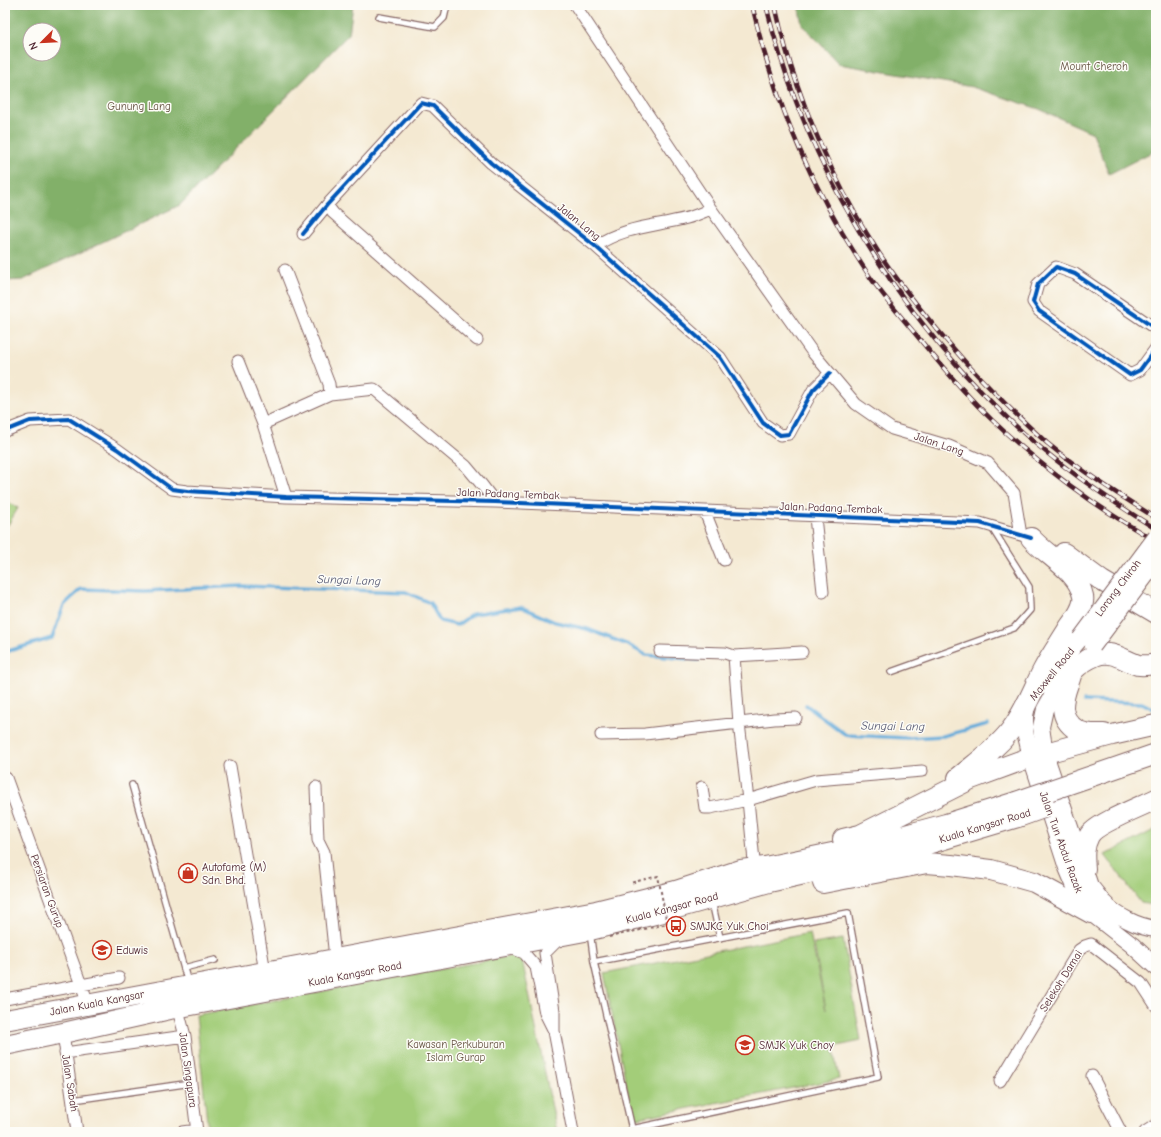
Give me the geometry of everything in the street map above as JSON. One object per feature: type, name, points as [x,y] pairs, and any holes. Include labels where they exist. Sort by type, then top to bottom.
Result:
[{"type":"highway","points":[[1026,537],[1043,541],[1052,546],[1078,562],[1102,581],[1156,613]]},
{"type":"highway","points":[[932,797],[992,751],[1010,731],[1028,705],[1044,669],[1080,611],[1084,598],[1081,587],[1074,576],[1026,537]]},
{"type":"highway","points":[[1112,735],[1088,734],[1077,730],[1065,716],[1062,706],[1063,697],[1074,670],[1094,656],[1112,653],[1138,665],[1148,666],[1156,664]]},
{"type":"highway","points":[[747,866],[860,834],[971,779],[1038,755],[1156,725]]},
{"type":"highway","name":"Kuala Kangsar Road","points":[[181,981],[265,972],[596,911],[676,891],[747,866],[765,867],[861,847],[946,824],[1016,802],[1156,754]]},
{"type":"highway","name":"Kuala Kangsar Road","points":[[178,1008],[583,931],[658,913],[770,882],[894,854],[1018,817],[1156,769]]},
{"type":"highway","points":[[1085,869],[1084,850],[1090,834],[1102,824],[1156,799]]},
{"type":"highway","points":[[658,913],[714,906],[770,893],[927,863],[991,870],[1034,882],[1091,913]]},
{"type":"highway","name":"Jalan Kuala Kangsar","points":[[5,1020],[88,1004],[181,981]]},
{"type":"highway","name":"Jalan Kuala Kangsar","points":[[5,1045],[178,1008]]},
{"type":"main road","name":"Lorong Chiroh","points":[[1086,643],[1156,537]]},
{"type":"main road","name":"Lorong Chiroh","points":[[1086,643],[1156,562]]},
{"type":"main road","name":"Maxwell Road","points":[[1038,755],[1025,732],[1025,716],[1028,705],[1037,691],[1086,643]]},
{"type":"main road","name":"Maxwell Road","points":[[1038,755],[1041,727],[1045,709],[1054,693],[1074,670],[1086,643]]},
{"type":"main road","points":[[1038,755],[1085,869],[1090,886],[1104,904],[1122,918],[1148,928],[1156,929]]},
{"type":"main road","name":"Jalan Tun Abdul Razak","points":[[1038,755],[1068,868],[1078,894],[1091,913],[1156,967]]},
{"type":"street","name":"Jalan Lang","points":[[575,5],[711,209],[813,353],[856,404],[892,429],[949,446],[988,463],[1014,493],[1026,537]]},
{"type":"street","name":"Jalan Lang","points":[[303,234],[327,205],[421,103],[433,106],[491,163],[595,246],[720,357],[763,423],[780,435],[789,434],[814,390],[830,373]]},
{"type":"street","points":[[327,205],[334,213],[477,340]]},
{"type":"street","points":[[595,246],[607,238],[632,229],[688,218],[711,209]]},
{"type":"street","points":[[1156,330],[1075,274],[1056,267],[1038,284],[1033,302],[1038,312],[1130,375],[1140,370],[1156,348]]},
{"type":"street","points":[[285,270],[329,384],[330,394]]},
{"type":"street","points":[[238,361],[264,424],[286,498]]},
{"type":"street","points":[[264,424],[330,394],[374,389],[466,466],[495,502]]},
{"type":"street","name":"Jalan Padang Tembak","points":[[5,431],[30,421],[69,419],[117,449],[172,489],[286,498],[495,502],[980,523],[1026,537]]},
{"type":"street","points":[[705,512],[724,560]]},
{"type":"street","points":[[815,517],[823,592]]},
{"type":"street","points":[[660,651],[725,653],[734,656],[802,652]]},
{"type":"street","points":[[734,656],[739,723],[748,800],[747,866]]},
{"type":"street","points":[[601,735],[645,734],[774,718],[796,718]]},
{"type":"street","points":[[230,766],[265,972]]},
{"type":"street","points":[[702,787],[705,808],[710,808],[748,800],[816,780],[922,771]]},
{"type":"street","name":"Persiaran Gurup","points":[[6,778],[88,1004]]},
{"type":"street","points":[[316,786],[318,840],[324,852],[335,958]]},
{"type":"street","points":[[573,1132],[554,1031],[554,1011],[544,953],[556,942],[583,931]]},
{"type":"street","name":"Selekoh Damai","points":[[1000,1081],[1079,950],[1085,946],[1091,944],[1141,983],[1156,1006]]},
{"type":"street","points":[[504,946],[524,952],[536,967],[545,1013],[554,1031]]},
{"type":"street","points":[[5,999],[119,978]]},
{"type":"street","name":"Jalan Singapura","points":[[181,981],[178,1008],[185,1036],[197,1131]]},
{"type":"street","name":"Jalan Sabah","points":[[63,1033],[77,1132]]},
{"type":"street","points":[[65,1053],[185,1036]]},
{"type":"street","points":[[1092,1076],[1121,1132]]},
{"type":"street","points":[[1145,1132],[1156,1125]]},
{"type":"street","points":[[182,1132],[197,1131]]},
{"type":"lane","points":[[379,17],[435,27],[444,18],[447,5]]},
{"type":"lane","points":[[891,672],[1014,628],[1030,610],[1029,587],[990,526]]},
{"type":"lane","points":[[132,785],[181,981],[215,960]]},
{"type":"lane","points":[[714,906],[720,938]]},
{"type":"lane","points":[[583,931],[594,962],[632,1129],[878,1077],[848,913],[594,962]]},
{"type":"lane","points":[[72,1100],[191,1083]]},
{"type":"path","points":[[609,937],[667,924],[658,876],[630,883]]},
{"type":"green space","name":"Gunung Lang","points":[[5,5],[353,5],[349,34],[180,205],[23,280],[5,281]]},
{"type":"green space","name":"Mount Cheroh","points":[[798,5],[1156,5],[1156,150],[1109,174],[1093,133],[1039,109],[972,87],[839,64],[802,24]]},
{"type":"green space","points":[[5,500],[18,508],[8,525],[5,523]]},
{"type":"green space","points":[[1156,829],[1156,906],[1141,903],[1105,855]]},
{"type":"green space","points":[[810,933],[826,1010],[814,944],[843,939],[861,1041],[833,1047],[839,1079],[633,1119],[604,973]]},
{"type":"green space","name":"Kawasan Perkuburan Islam Gurap","points":[[511,956],[522,959],[557,1132],[208,1132],[196,1015]]},
{"type":"waterway","name":"Sungai Lang","points":[[5,652],[52,638],[64,605],[81,589],[145,591],[241,586],[406,592],[430,603],[440,621],[457,625],[473,614],[521,607],[555,622],[587,629],[628,645],[646,655],[698,660]]},
{"type":"waterway","points":[[1084,701],[1142,703],[1156,710]]},
{"type":"waterway","name":"Sungai Lang","points":[[806,705],[846,735],[907,738],[943,736],[988,724]]},
{"type":"railway","points":[[752,5],[772,77],[799,147],[831,214],[876,286],[956,382],[1010,437],[1049,470],[1091,501],[1156,541]]},
{"type":"railway","points":[[766,5],[780,55],[797,105],[818,153],[841,199],[867,244],[896,288],[927,330],[961,370],[1016,426],[1035,443],[1109,499],[1156,529]]},
{"type":"railway","points":[[775,5],[794,75],[823,150],[855,213],[879,253],[899,282],[932,324],[967,364],[1006,405],[1037,434],[1087,473],[1156,518]]},
{"type":"cycle path","points":[[303,234],[327,205],[421,103],[433,106],[491,163],[595,246],[720,357],[763,423],[780,435],[789,434],[813,390],[830,373]]},
{"type":"cycle path","points":[[1156,329],[1075,274],[1056,267],[1038,284],[1033,302],[1039,311],[1130,375],[1140,370],[1156,348]]},
{"type":"cycle path","points":[[5,431],[30,421],[69,419],[117,449],[172,489],[187,491],[286,497],[495,502],[980,523],[1031,538]]},
{"type":"place","name":"Autofame (M) Sdn. Bhd.","points":[[188,873]]},
{"type":"place","name":"SMJKC Yuk Choi","points":[[676,926]]},
{"type":"place","name":"Eduwis","points":[[102,950]]},
{"type":"place","name":"SMJK Yuk Choy","points":[[745,1045]]}]
